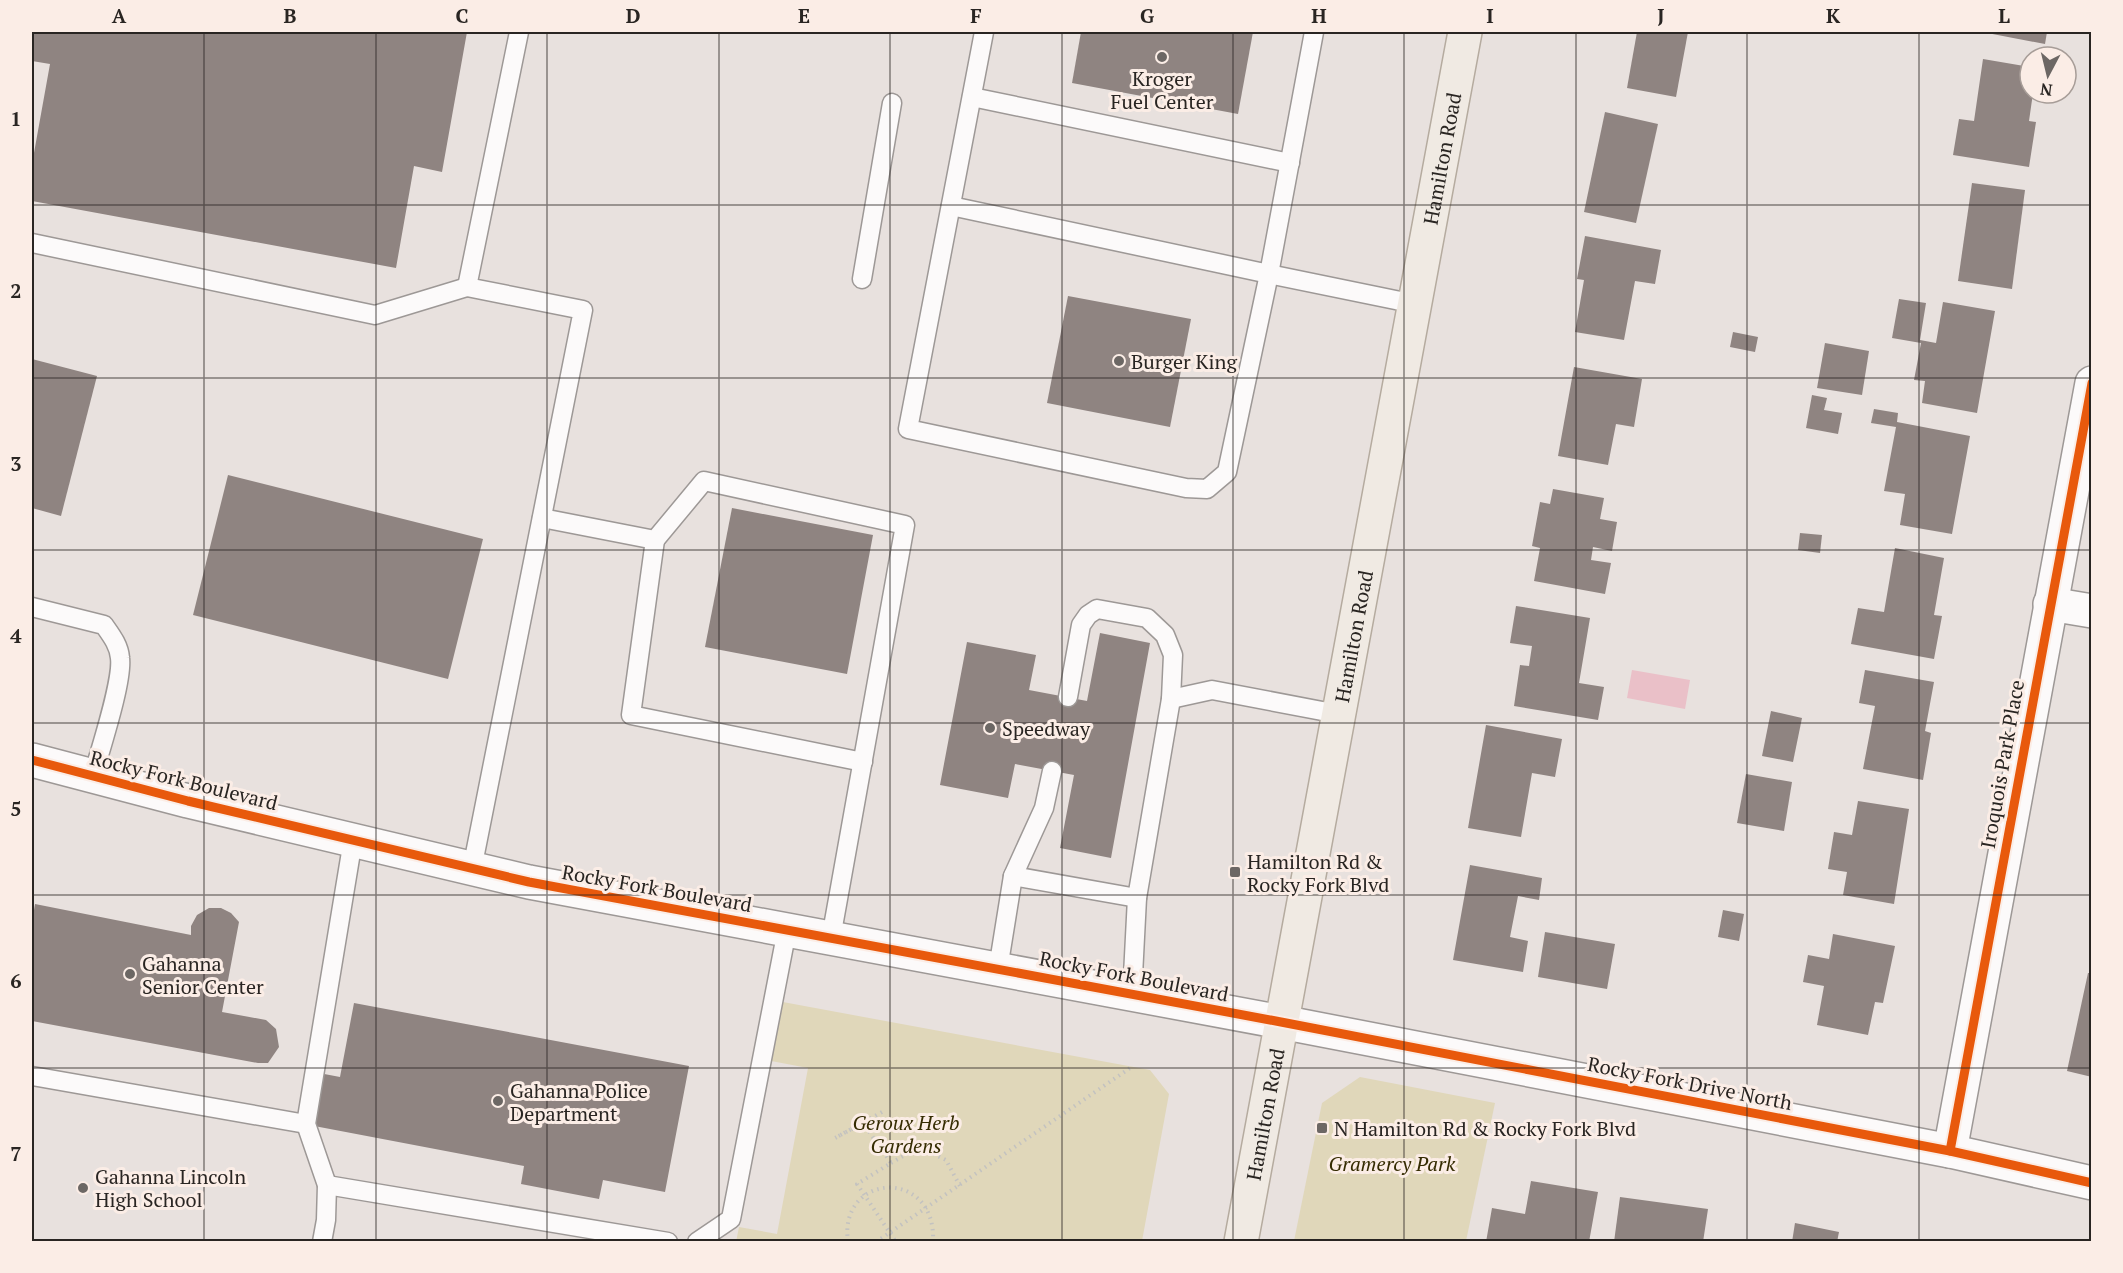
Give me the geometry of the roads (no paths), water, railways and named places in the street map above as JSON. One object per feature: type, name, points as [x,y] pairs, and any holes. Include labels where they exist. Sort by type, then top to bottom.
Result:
[{"type":"main road","name":"Hamilton Road","points":[[1241,1242],[1465,32]]},
{"type":"street","name":"Iroquois Park Place","points":[[1950,1152],[2091,384]]},
{"type":"street","points":[[2050,604],[2091,611]]},
{"type":"street","name":"Rocky Fork Boulevard","points":[[32,760],[529,882],[1281,1022]]},
{"type":"street","name":"Rocky Fork Drive North","points":[[1281,1022],[1950,1152],[2091,1183]]},
{"type":"lane","points":[[467,287],[519,32]]},
{"type":"lane","points":[[984,32],[909,429],[1186,488],[1207,489],[1227,472],[1269,274],[1314,32]]},
{"type":"lane","points":[[972,97],[1290,163]]},
{"type":"lane","points":[[862,279],[892,103]]},
{"type":"lane","points":[[951,206],[1415,304]]},
{"type":"lane","points":[[32,243],[375,315],[467,287],[583,310],[472,869]]},
{"type":"lane","points":[[831,938],[863,762],[905,525],[704,481],[655,540],[632,715],[863,762]]},
{"type":"lane","points":[[542,518],[655,540]]},
{"type":"lane","points":[[32,607],[104,625],[116,642],[121,659],[118,678],[93,776]]},
{"type":"lane","points":[[1068,697],[1081,625],[1088,615],[1097,609],[1147,618],[1166,636],[1173,656],[1171,699],[1137,898],[1132,995]]},
{"type":"lane","points":[[1171,699],[1212,690],[1338,714]]},
{"type":"lane","points":[[998,969],[1013,876],[1044,808],[1052,771]]},
{"type":"lane","points":[[322,1242],[326,1220],[327,1185],[306,1124],[353,840]]},
{"type":"lane","points":[[1013,876],[1137,898]]},
{"type":"lane","points":[[697,1242],[731,1219],[787,930]]},
{"type":"lane","points":[[32,1076],[306,1124]]},
{"type":"lane","points":[[327,1185],[668,1242]]},
{"type":"place","name":"Kroger Fuel Center","points":[[1162,57]]},
{"type":"place","name":"Burger King","points":[[1119,361]]},
{"type":"place","name":"Speedway","points":[[990,728]]},
{"type":"place","name":"Hamilton Rd & Rocky Fork Blvd","points":[[1235,872]]},
{"type":"place","name":"Gahanna Senior Center","points":[[130,974]]},
{"type":"place","name":"Gahanna Police Department","points":[[498,1101]]},
{"type":"place","name":"N Hamilton Rd & Rocky Fork Blvd","points":[[1322,1128]]},
{"type":"place","name":"Gahanna Lincoln High School","points":[[83,1188]]},
{"type":"park label","name":"Geroux Herb Gardens","points":[[906,1134]]},
{"type":"park label","name":"Gramercy Park","points":[[1392,1163]]}]
